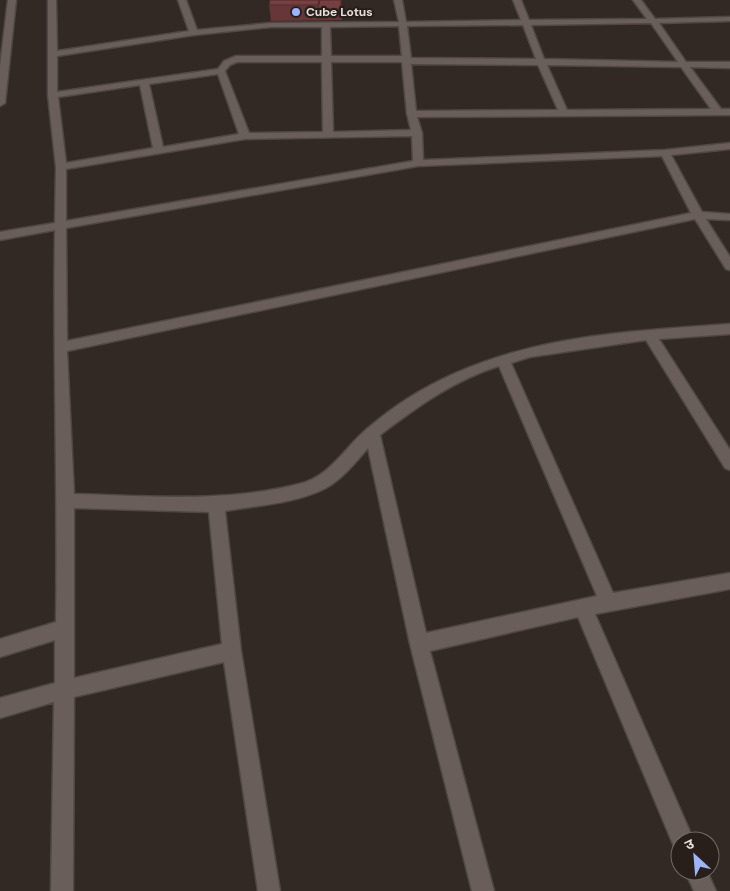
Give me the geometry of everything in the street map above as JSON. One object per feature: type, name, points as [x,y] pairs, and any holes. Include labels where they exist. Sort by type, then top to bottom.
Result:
[{"type":"street","points":[[0,103],[3,49],[12,0]]},
{"type":"street","points":[[52,0],[53,95],[61,167],[60,347],[66,501],[63,629],[62,891]]},
{"type":"street","points":[[182,0],[194,33]]},
{"type":"street","points":[[398,0],[403,24],[412,114],[417,133],[418,163]]},
{"type":"street","points":[[516,0],[564,113]]},
{"type":"street","points":[[637,0],[718,112]]},
{"type":"street","points":[[54,54],[194,33],[271,25],[730,19]]},
{"type":"street","points":[[326,25],[328,135]]},
{"type":"street","points":[[53,95],[221,71],[227,63],[236,59],[730,65]]},
{"type":"street","points":[[221,71],[245,136]]},
{"type":"street","points":[[144,82],[159,151]]},
{"type":"street","points":[[412,114],[730,112]]},
{"type":"street","points":[[61,167],[245,136],[417,133]]},
{"type":"street","points":[[0,236],[418,163],[665,153],[730,146]]},
{"type":"street","points":[[665,153],[698,215],[730,266]]},
{"type":"street","points":[[60,347],[698,215],[730,217]]},
{"type":"street","points":[[66,501],[216,505],[301,491],[322,482],[344,464],[372,433],[447,381],[530,352],[650,335],[730,329]]},
{"type":"street","points":[[650,335],[730,462]]},
{"type":"street","points":[[504,360],[609,603]]},
{"type":"street","points":[[372,433],[419,644],[483,891]]},
{"type":"street","points":[[216,505],[232,651],[269,891]]},
{"type":"street","points":[[419,644],[583,607],[730,581]]},
{"type":"street","points":[[583,607],[679,831]]},
{"type":"street","points":[[0,648],[63,629]]},
{"type":"street","points":[[0,708],[63,690],[232,651]]},
{"type":"building","points":[[270,0],[319,0],[318,5],[269,5]]},
{"type":"building","points":[[320,0],[341,0],[341,9],[318,10]]},
{"type":"place","name":"Cube Lotus","points":[[296,12]]}]
